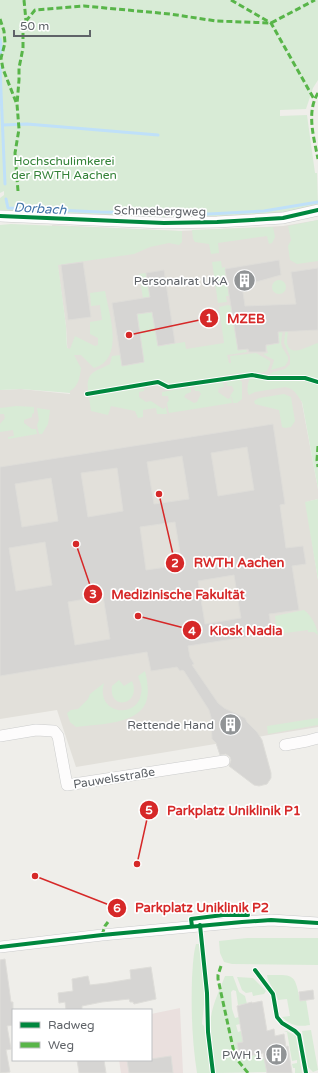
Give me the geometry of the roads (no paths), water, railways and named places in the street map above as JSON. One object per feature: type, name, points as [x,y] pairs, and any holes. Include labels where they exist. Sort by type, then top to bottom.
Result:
[{"type":"street","name":"Schneebergweg","points":[[0,216],[164,223],[217,222],[283,218],[318,210]]},
{"type":"street","name":"Pauwelsstraße","points":[[0,736],[36,730],[54,731],[58,736],[67,785],[224,761]]},
{"type":"street","points":[[285,745],[318,738]]},
{"type":"street","points":[[0,947],[102,935],[242,922],[271,920],[318,924]]},
{"type":"waterway","name":"Dorbach","points":[[0,39],[0,58]]},
{"type":"waterway","name":"Dorbach","points":[[0,68],[5,184]]},
{"type":"waterway","points":[[3,125],[27,124],[158,135]]},
{"type":"waterway","name":"Dorbach","points":[[6,199],[8,208],[100,212],[209,214],[264,211],[318,202]]},
{"type":"place","name":"Personalrat UKA","points":[[244,281]]},
{"type":"place","name":"MZEB","points":[[129,335]]},
{"type":"place","name":"RWTH Aachen","points":[[159,494]]},
{"type":"place","name":"Medizinische Fakultät","points":[[76,544]]},
{"type":"place","name":"Kiosk Nadia","points":[[138,616]]},
{"type":"place","name":"Rettende Hand","points":[[230,725]]},
{"type":"place","name":"Parkplatz Uniklinik P1","points":[[137,864]]},
{"type":"place","name":"Parkplatz Uniklinik P2","points":[[35,876]]},
{"type":"place","name":"PWH 1","points":[[277,1055]]},
{"type":"park label","name":"Hochschulimkerei der RWTH Aachen","points":[[64,168]]}]
